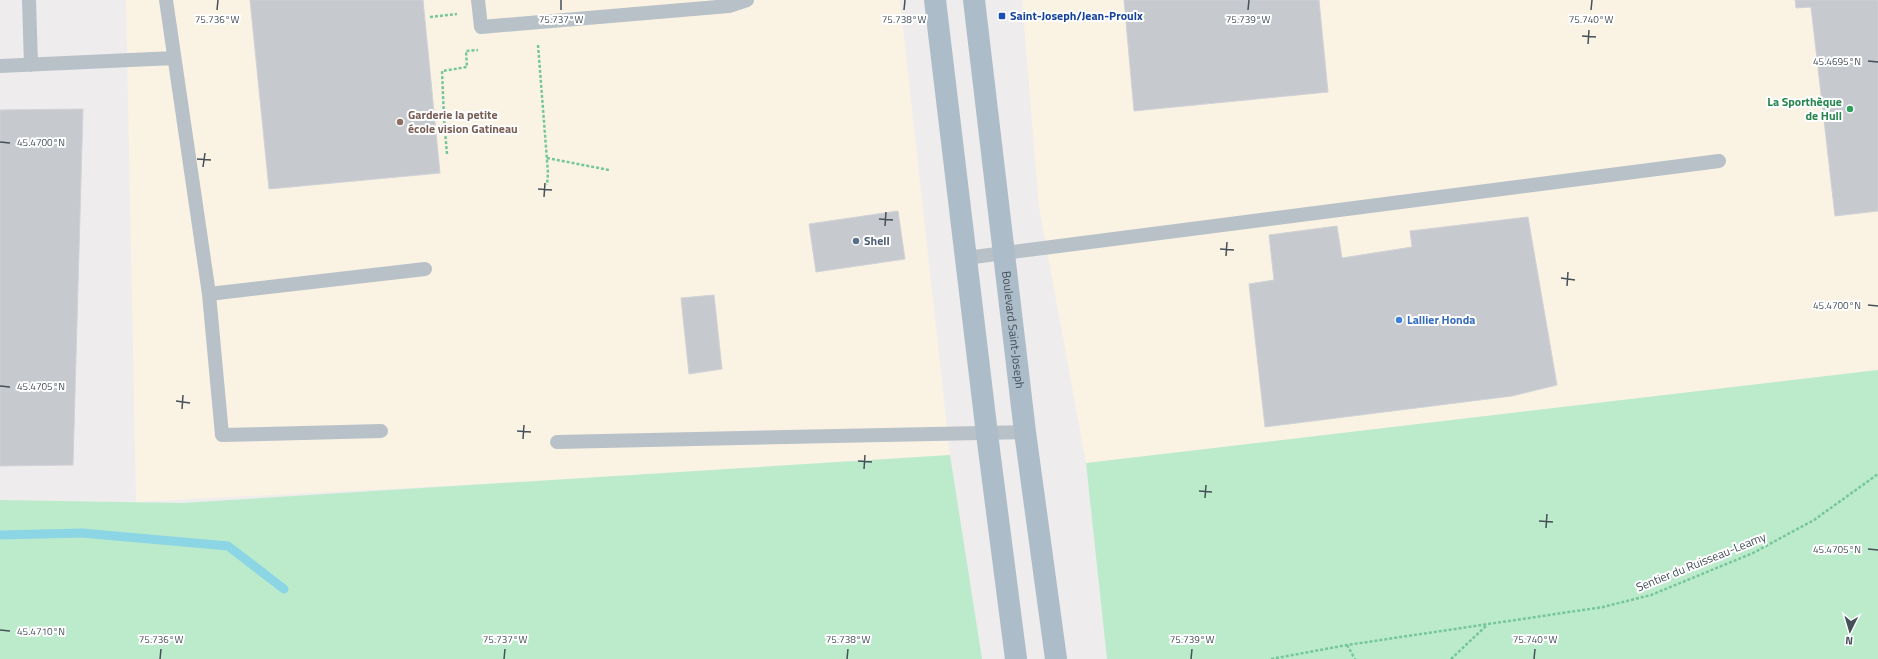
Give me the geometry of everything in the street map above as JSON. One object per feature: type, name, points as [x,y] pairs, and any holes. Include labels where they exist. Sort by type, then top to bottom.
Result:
[{"type":"main road","points":[[935,0],[987,434],[1016,659]]},
{"type":"main road","name":"Boulevard Saint-Joseph","points":[[974,0],[1025,432],[1056,659]]},
{"type":"lane","points":[[28,0],[30,65]]},
{"type":"lane","points":[[166,0],[209,294],[222,435],[381,431]]},
{"type":"lane","points":[[479,6],[482,27],[729,6],[747,0]]},
{"type":"lane","points":[[0,66],[174,58]]},
{"type":"lane","points":[[966,258],[1003,252],[1103,242],[1719,161]]},
{"type":"lane","points":[[209,294],[425,269]]},
{"type":"lane","points":[[557,442],[1025,432]]},
{"type":"path","points":[[430,17],[479,6]]},
{"type":"path","points":[[536,22],[547,158],[547,185]]},
{"type":"path","points":[[530,46],[538,45]]},
{"type":"path","points":[[447,154],[442,71],[467,66],[466,51],[482,50]]},
{"type":"path","points":[[547,158],[610,170]]},
{"type":"path","name":"Sentier du Ruisseau-Leamy","points":[[1272,659],[1347,645],[1603,607],[1651,595],[1753,553],[1814,520],[1878,474]]},
{"type":"path","points":[[1451,659],[1488,625]]},
{"type":"path","points":[[1347,645],[1355,659]]},
{"type":"shaded area","points":[[126,0],[900,0],[950,455],[504,483],[136,502]]},
{"type":"shaded area","points":[[1022,0],[1878,0],[1878,370],[1086,463],[1039,207]]},
{"type":"green space","points":[[1878,370],[1878,659],[1107,659],[1086,463]]},
{"type":"green space","points":[[950,455],[982,659],[0,659],[0,500],[182,503]]},
{"type":"building","points":[[250,0],[423,0],[440,173],[269,189]]},
{"type":"building","points":[[1124,0],[1319,0],[1328,92],[1134,111]]},
{"type":"building","name":"La Sporthèque de Hull","points":[[1795,0],[1878,0],[1878,211],[1835,216],[1811,7],[1796,8]]},
{"type":"building","points":[[83,109],[73,465],[0,466],[0,110]]},
{"type":"building","points":[[898,211],[905,259],[816,272],[809,224]]},
{"type":"building","name":"Lallier Honda","points":[[1528,217],[1557,385],[1512,396],[1265,427],[1249,284],[1274,280],[1269,235],[1337,226],[1342,258],[1412,247],[1410,231]]},
{"type":"building","points":[[714,295],[722,369],[689,374],[681,298]]},
{"type":"waterway","points":[[0,535],[82,533],[228,546],[284,589]]},
{"type":"place","name":"Saint-Joseph/Jean-Proulx","points":[[1002,16]]},
{"type":"place","name":"La Sporthèque de Hull","points":[[1850,109]]},
{"type":"place","name":"Garderie la petite école vision Gatineau","points":[[400,122]]},
{"type":"place","name":"Shell","points":[[856,241]]},
{"type":"place","name":"Lallier Honda","points":[[1399,320]]}]
